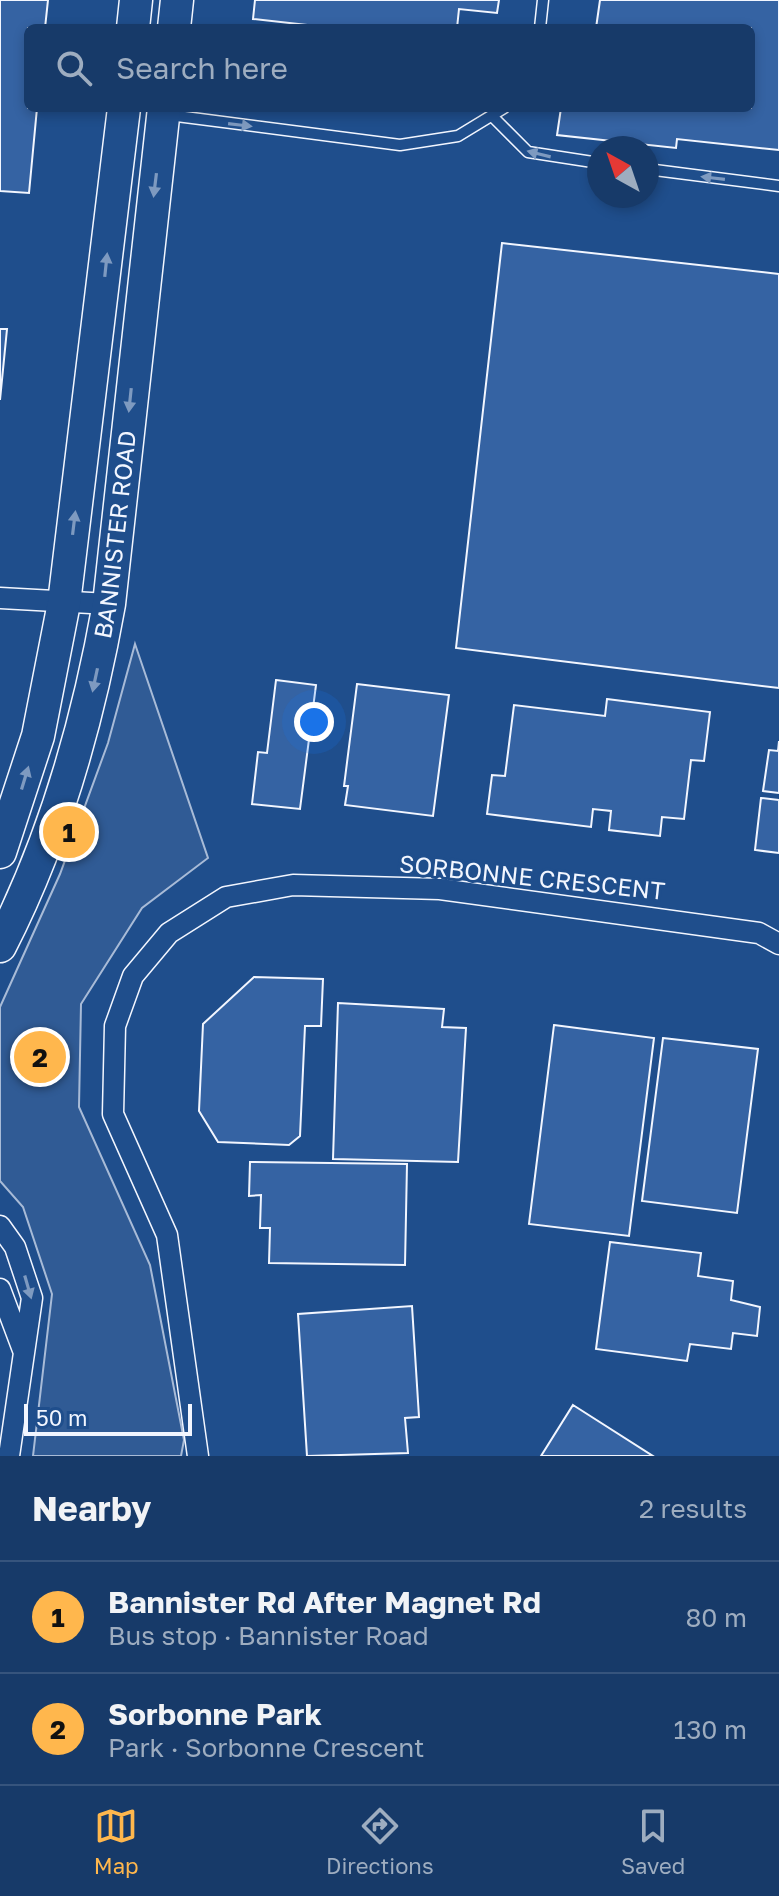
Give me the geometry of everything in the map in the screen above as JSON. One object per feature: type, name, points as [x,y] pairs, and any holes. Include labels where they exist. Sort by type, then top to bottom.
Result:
[{"type":"main road","points":[[133,24],[136,0]]},
{"type":"main road","points":[[174,24],[177,0]]},
{"type":"main road","name":"BANNISTER ROAD","points":[[0,852],[38,736],[64,603],[124,112]]},
{"type":"main road","name":"BANNISTER ROAD","points":[[0,946],[25,892],[76,752],[94,684],[109,604],[164,112]]},
{"type":"street","points":[[0,598],[109,604]]},
{"type":"street","name":"SORBONNE CRESCENT","points":[[198,1456],[167,1235],[113,1114],[115,1026],[133,976],[169,933],[226,897],[293,885],[440,889],[759,933],[779,944]]},
{"type":"street","points":[[0,1226],[15,1247],[32,1298],[9,1456]]},
{"type":"street","points":[[0,1289],[24,1354]]},
{"type":"lane","points":[[540,24],[543,0]]},
{"type":"lane","points":[[171,112],[400,145],[458,136],[499,112]]},
{"type":"lane","points":[[493,117],[528,152],[587,161]]},
{"type":"lane","points":[[659,171],[779,186]]},
{"type":"shaded area","points":[[135,644],[208,858],[142,908],[81,1004],[79,1107],[150,1265],[184,1440],[181,1456],[33,1456],[52,1294],[23,1207],[0,1181],[0,1007],[60,874],[108,743]]},
{"type":"building","points":[[0,0],[48,0],[45,24],[24,24],[24,112],[37,112],[29,193],[0,191]]},
{"type":"building","points":[[255,0],[499,0],[497,13],[459,9],[457,24],[298,24],[253,19]]},
{"type":"building","points":[[600,0],[779,0],[779,150],[677,139],[676,148],[659,146],[659,136],[587,138],[557,135],[560,112],[755,112],[755,24],[597,24]]},
{"type":"building","points":[[502,243],[779,274],[779,688],[456,648]]},
{"type":"building","points":[[0,329],[7,329],[0,400]]},
{"type":"building","points":[[276,680],[316,685],[300,809],[252,804],[258,752],[267,753]]},
{"type":"building","points":[[357,684],[449,695],[433,816],[345,805],[348,786],[344,786]]},
{"type":"building","points":[[607,699],[710,712],[704,761],[691,760],[684,819],[662,817],[660,836],[609,830],[611,811],[593,809],[591,827],[487,814],[492,775],[505,776],[514,705],[605,716]]},
{"type":"building","points":[[779,741],[779,793],[763,791],[769,750],[778,751]]},
{"type":"building","points":[[761,798],[779,800],[779,853],[755,850]]},
{"type":"building","points":[[254,977],[323,979],[321,1026],[305,1026],[300,1136],[289,1145],[218,1142],[199,1111],[203,1024]]},
{"type":"building","points":[[338,1003],[444,1009],[442,1027],[466,1028],[458,1162],[333,1159]]},
{"type":"building","points":[[554,1025],[654,1038],[629,1236],[529,1224]]},
{"type":"building","points":[[663,1038],[758,1049],[737,1213],[642,1201]]},
{"type":"building","points":[[250,1162],[407,1164],[405,1265],[269,1263],[270,1228],[260,1228],[261,1195],[249,1196]]},
{"type":"building","points":[[610,1242],[701,1253],[698,1276],[733,1281],[731,1300],[760,1307],[757,1336],[733,1333],[731,1349],[690,1344],[687,1361],[596,1349]]},
{"type":"building","points":[[412,1306],[419,1417],[405,1418],[408,1453],[307,1456],[298,1314]]},
{"type":"building","points":[[573,1405],[653,1456],[541,1456]]},
{"type":"place","name":"Bannister Rd After Magnet Rd","points":[[69,832]]},
{"type":"place","name":"Sorbonne Park","points":[[40,1057]]}]
